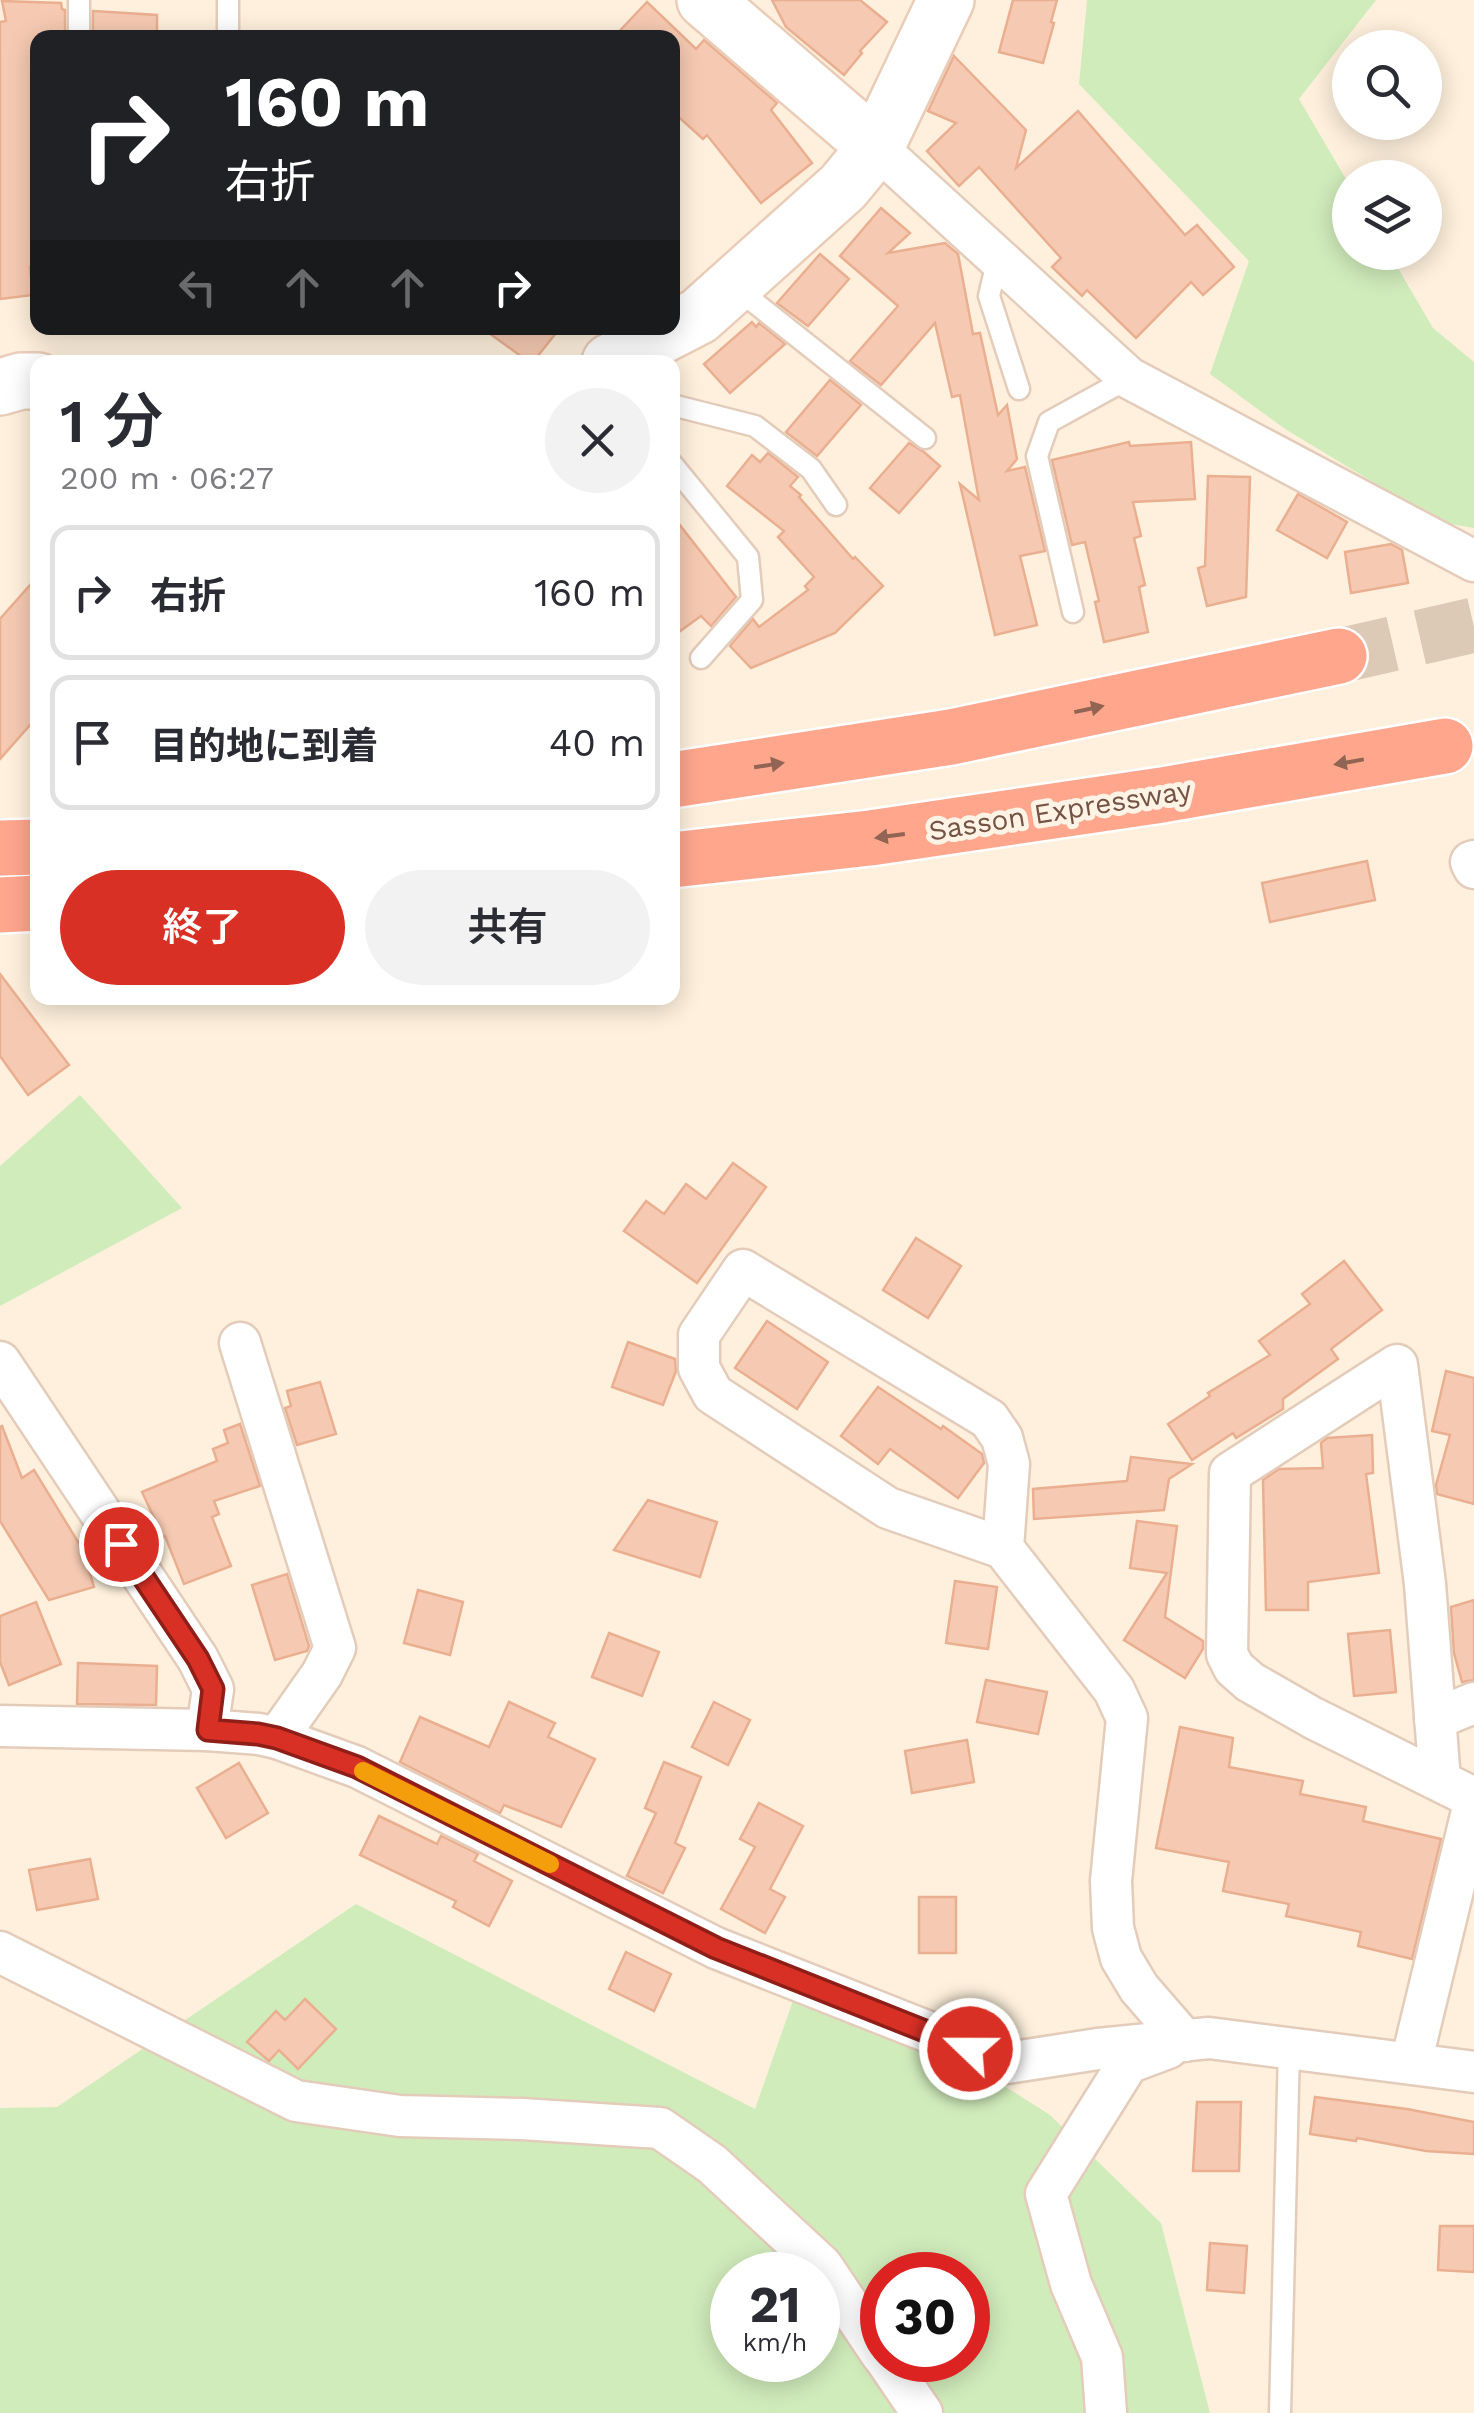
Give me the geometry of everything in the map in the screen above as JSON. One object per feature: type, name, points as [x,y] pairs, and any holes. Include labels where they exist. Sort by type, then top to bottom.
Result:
[{"type":"highway","points":[[680,779],[951,737],[1340,656]]},
{"type":"highway","name":"Sasson Expressway","points":[[680,859],[948,827],[1445,746]]},
{"type":"highway","points":[[0,848],[30,847]]},
{"type":"highway","points":[[0,905],[30,903]]},
{"type":"street","points":[[705,0],[876,148],[1130,378],[1474,561]]},
{"type":"street","points":[[680,326],[700,316],[843,187],[876,148],[946,0]]},
{"type":"street","points":[[624,355],[663,335]]},
{"type":"street","points":[[0,387],[30,382]]},
{"type":"street","points":[[1003,1548],[1009,1464],[1002,1438],[989,1419],[743,1270],[699,1335],[700,1368],[713,1394],[888,1508],[1003,1548],[1114,1690],[1127,1718],[1111,1881],[1113,1928],[1121,1958],[1139,1988],[1186,2040]]},
{"type":"street","points":[[240,1342],[335,1648],[322,1674],[277,1738]]},
{"type":"street","points":[[0,1362],[198,1659],[213,1689],[208,1730]]},
{"type":"street","points":[[1412,2063],[1463,1794],[1435,1719],[1425,1584],[1397,1365],[1230,1473],[1228,1654],[1234,1668],[1250,1682],[1463,1794]]},
{"type":"street","points":[[1435,1719],[1474,1702]]},
{"type":"street","points":[[0,1726],[208,1730],[277,1738],[357,1767],[716,1948],[1007,2064],[1098,2049],[1209,2038],[1474,2072]]},
{"type":"street","points":[[0,1952],[296,2101],[400,2116],[660,2128],[712,2164],[822,2266],[860,2322]]},
{"type":"street","points":[[1106,2413],[1102,2358],[1071,2284],[1046,2194],[1128,2064],[1186,2040]]},
{"type":"street","points":[[901,2382],[922,2413]]},
{"type":"lane","points":[[78,0],[79,30]]},
{"type":"lane","points":[[228,0],[228,30]]},
{"type":"lane","points":[[998,258],[990,296],[1019,389]]},
{"type":"lane","points":[[733,286],[925,438]]},
{"type":"lane","points":[[1073,612],[1037,456],[1049,422],[1130,378]]},
{"type":"lane","points":[[680,407],[756,426],[810,470],[836,505]]},
{"type":"lane","points":[[680,474],[748,557],[752,600],[700,658]]},
{"type":"lane","points":[[1280,2413],[1289,2048]]},
{"type":"green space","points":[[1087,0],[1376,0],[1353,30],[1332,30],[1332,57],[1299,99],[1335,160],[1332,270],[1399,270],[1433,328],[1474,362],[1474,528],[1439,522],[1285,429],[1210,374],[1249,261],[1079,84]]},
{"type":"green space","points":[[80,1095],[182,1208],[0,1306],[0,1166]]},
{"type":"green space","points":[[356,1904],[755,2109],[795,1995],[973,2066],[1050,2115],[1161,2223],[1210,2413],[0,2413],[0,2108],[57,2107]]},
{"type":"building","points":[[772,0],[860,0],[887,22],[844,75],[786,27]]},
{"type":"building","points":[[1013,0],[1057,0],[1043,63],[999,52]]},
{"type":"building","points":[[2,1],[61,3],[65,10],[65,30],[30,30],[30,295],[0,299],[0,22],[6,21]]},
{"type":"building","points":[[647,2],[676,30],[621,30]]},
{"type":"building","points":[[93,11],[157,15],[157,30],[93,30]]},
{"type":"building","points":[[680,34],[696,49],[704,40],[777,103],[771,110],[812,163],[761,203],[707,135],[703,139],[680,118]]},
{"type":"building","points":[[954,56],[1026,130],[1016,168],[1078,111],[1185,235],[1197,225],[1234,267],[1203,295],[1191,282],[1136,338],[1087,290],[1082,296],[1052,267],[1061,258],[979,167],[959,186],[927,151],[956,123],[928,111]]},
{"type":"building","points":[[881,208],[910,233],[888,253],[945,243],[958,254],[973,334],[980,333],[998,415],[1007,405],[1017,459],[1007,471],[1025,467],[1045,551],[1020,556],[1037,625],[995,635],[960,484],[979,500],[960,395],[952,397],[935,323],[881,385],[850,361],[898,306],[840,256]]},
{"type":"building","points":[[820,254],[849,279],[808,326],[777,303]]},
{"type":"building","points":[[752,322],[756,327],[759,323],[785,344],[730,393],[704,364]]},
{"type":"building","points":[[492,335],[554,335],[539,355],[519,355]]},
{"type":"building","points":[[830,380],[861,405],[817,456],[786,432]]},
{"type":"building","points":[[1129,442],[1130,446],[1191,442],[1195,499],[1133,502],[1141,536],[1134,538],[1145,585],[1139,587],[1148,632],[1104,642],[1085,542],[1072,545],[1052,460]]},
{"type":"building","points":[[909,443],[940,466],[899,513],[870,488]]},
{"type":"building","points":[[768,453],[798,477],[790,486],[853,559],[883,586],[835,633],[751,668],[730,646],[753,619],[759,627],[808,590],[805,586],[814,577],[778,537],[784,531],[727,486],[752,455],[760,462]]},
{"type":"building","points":[[1208,476],[1250,477],[1246,597],[1207,606],[1198,568],[1205,566]]},
{"type":"building","points":[[1298,494],[1347,522],[1327,558],[1277,530]]},
{"type":"building","points":[[680,525],[736,597],[711,626],[701,616],[680,631]]},
{"type":"building","points":[[1391,544],[1402,550],[1408,583],[1351,593],[1345,552]]},
{"type":"building","points":[[30,585],[30,725],[0,759],[0,619]]},
{"type":"building","points":[[1367,861],[1375,900],[1270,922],[1262,883]]},
{"type":"building","points":[[0,974],[69,1065],[28,1095],[0,1056]]},
{"type":"building","points":[[733,1163],[766,1187],[697,1283],[624,1231],[646,1201],[664,1214],[686,1184],[706,1199]]},
{"type":"building","points":[[916,1238],[961,1266],[928,1318],[883,1290]]},
{"type":"building","points":[[1344,1261],[1382,1310],[1331,1349],[1338,1359],[1283,1399],[1283,1409],[1236,1438],[1233,1433],[1192,1460],[1168,1424],[1210,1396],[1208,1393],[1270,1355],[1259,1341],[1310,1304],[1302,1294]]},
{"type":"building","points":[[767,1321],[828,1362],[797,1409],[735,1368]]},
{"type":"building","points":[[628,1342],[675,1359],[676,1371],[663,1405],[612,1387]]},
{"type":"building","points":[[1446,1371],[1474,1378],[1474,1504],[1437,1494],[1450,1435],[1432,1431]]},
{"type":"building","points":[[320,1382],[336,1434],[297,1445],[285,1408],[291,1406],[287,1391]]},
{"type":"building","points":[[878,1387],[982,1454],[984,1463],[958,1498],[890,1449],[878,1464],[841,1436]]},
{"type":"building","points":[[240,1424],[260,1486],[214,1501],[219,1514],[212,1517],[231,1566],[184,1584],[142,1492],[217,1461],[213,1449],[228,1443],[224,1430]]},
{"type":"building","points":[[2,1426],[22,1478],[34,1470],[83,1550],[94,1587],[49,1600],[0,1521]]},
{"type":"building","points":[[1372,1435],[1373,1473],[1366,1474],[1379,1573],[1308,1582],[1308,1610],[1266,1610],[1263,1480],[1279,1469],[1323,1468],[1321,1443],[1327,1438]]},
{"type":"building","points":[[1131,1457],[1192,1464],[1169,1479],[1164,1510],[1034,1519],[1033,1489],[1127,1481]]},
{"type":"building","points":[[648,1500],[717,1522],[700,1577],[614,1550]]},
{"type":"building","points":[[1137,1521],[1177,1526],[1165,1617],[1203,1641],[1203,1649],[1185,1678],[1124,1640],[1167,1573],[1130,1568]]},
{"type":"building","points":[[287,1574],[309,1646],[307,1651],[275,1660],[252,1585]]},
{"type":"building","points":[[955,1581],[997,1587],[988,1649],[946,1643]]},
{"type":"building","points":[[418,1590],[463,1602],[450,1655],[404,1643]]},
{"type":"building","points":[[1474,1600],[1474,1680],[1462,1682],[1454,1653],[1451,1607]]},
{"type":"building","points":[[36,1602],[61,1664],[9,1685],[0,1662],[0,1616]]},
{"type":"building","points":[[1390,1630],[1396,1692],[1354,1696],[1348,1634]]},
{"type":"building","points":[[609,1633],[659,1652],[642,1696],[592,1677]]},
{"type":"building","points":[[78,1663],[157,1666],[156,1705],[77,1704]]},
{"type":"building","points":[[986,1680],[1047,1692],[1038,1734],[977,1722]]},
{"type":"building","points":[[509,1702],[555,1723],[548,1737],[595,1759],[561,1827],[504,1805],[500,1813],[400,1762],[420,1717],[489,1747]]},
{"type":"building","points":[[714,1702],[750,1720],[728,1765],[692,1747]]},
{"type":"building","points":[[1180,1727],[1233,1738],[1229,1767],[1303,1781],[1300,1794],[1366,1807],[1363,1821],[1441,1839],[1412,1959],[1358,1946],[1361,1932],[1286,1916],[1289,1904],[1223,1891],[1229,1862],[1156,1848]]},
{"type":"building","points":[[967,1740],[974,1782],[912,1793],[905,1751]]},
{"type":"building","points":[[664,1762],[701,1777],[675,1843],[685,1848],[663,1893],[627,1876],[656,1813],[645,1808]]},
{"type":"building","points":[[239,1763],[268,1813],[226,1838],[197,1788]]},
{"type":"building","points":[[759,1803],[803,1826],[770,1889],[785,1897],[765,1933],[721,1909],[755,1847],[740,1839]]},
{"type":"building","points":[[379,1816],[437,1844],[441,1836],[478,1854],[474,1861],[512,1881],[489,1926],[453,1907],[456,1901],[360,1855]]},
{"type":"building","points":[[90,1859],[98,1899],[37,1910],[29,1870]]},
{"type":"building","points":[[919,1897],[956,1897],[956,1953],[919,1953]]},
{"type":"building","points":[[626,1952],[671,1974],[654,2011],[609,1989]]},
{"type":"building","points":[[305,1999],[336,2029],[298,2069],[279,2050],[269,2061],[247,2042],[276,2011],[285,2020]]},
{"type":"building","points":[[1315,2097],[1474,2122],[1474,2154],[1310,2134]]},
{"type":"building","points":[[1197,2102],[1241,2102],[1239,2171],[1193,2171]]},
{"type":"building","points":[[1440,2226],[1474,2226],[1474,2272],[1438,2270]]},
{"type":"building","points":[[1210,2243],[1247,2246],[1244,2293],[1207,2290]]},
{"type":"tunnel","points":[[1339,656],[1474,625]]},
{"type":"slow traffic","points":[[363,1771],[550,1864]]},
{"type":"route","points":[[121,1544],[198,1659],[213,1689],[208,1730],[277,1738],[357,1767],[716,1948],[970,2049]]}]
